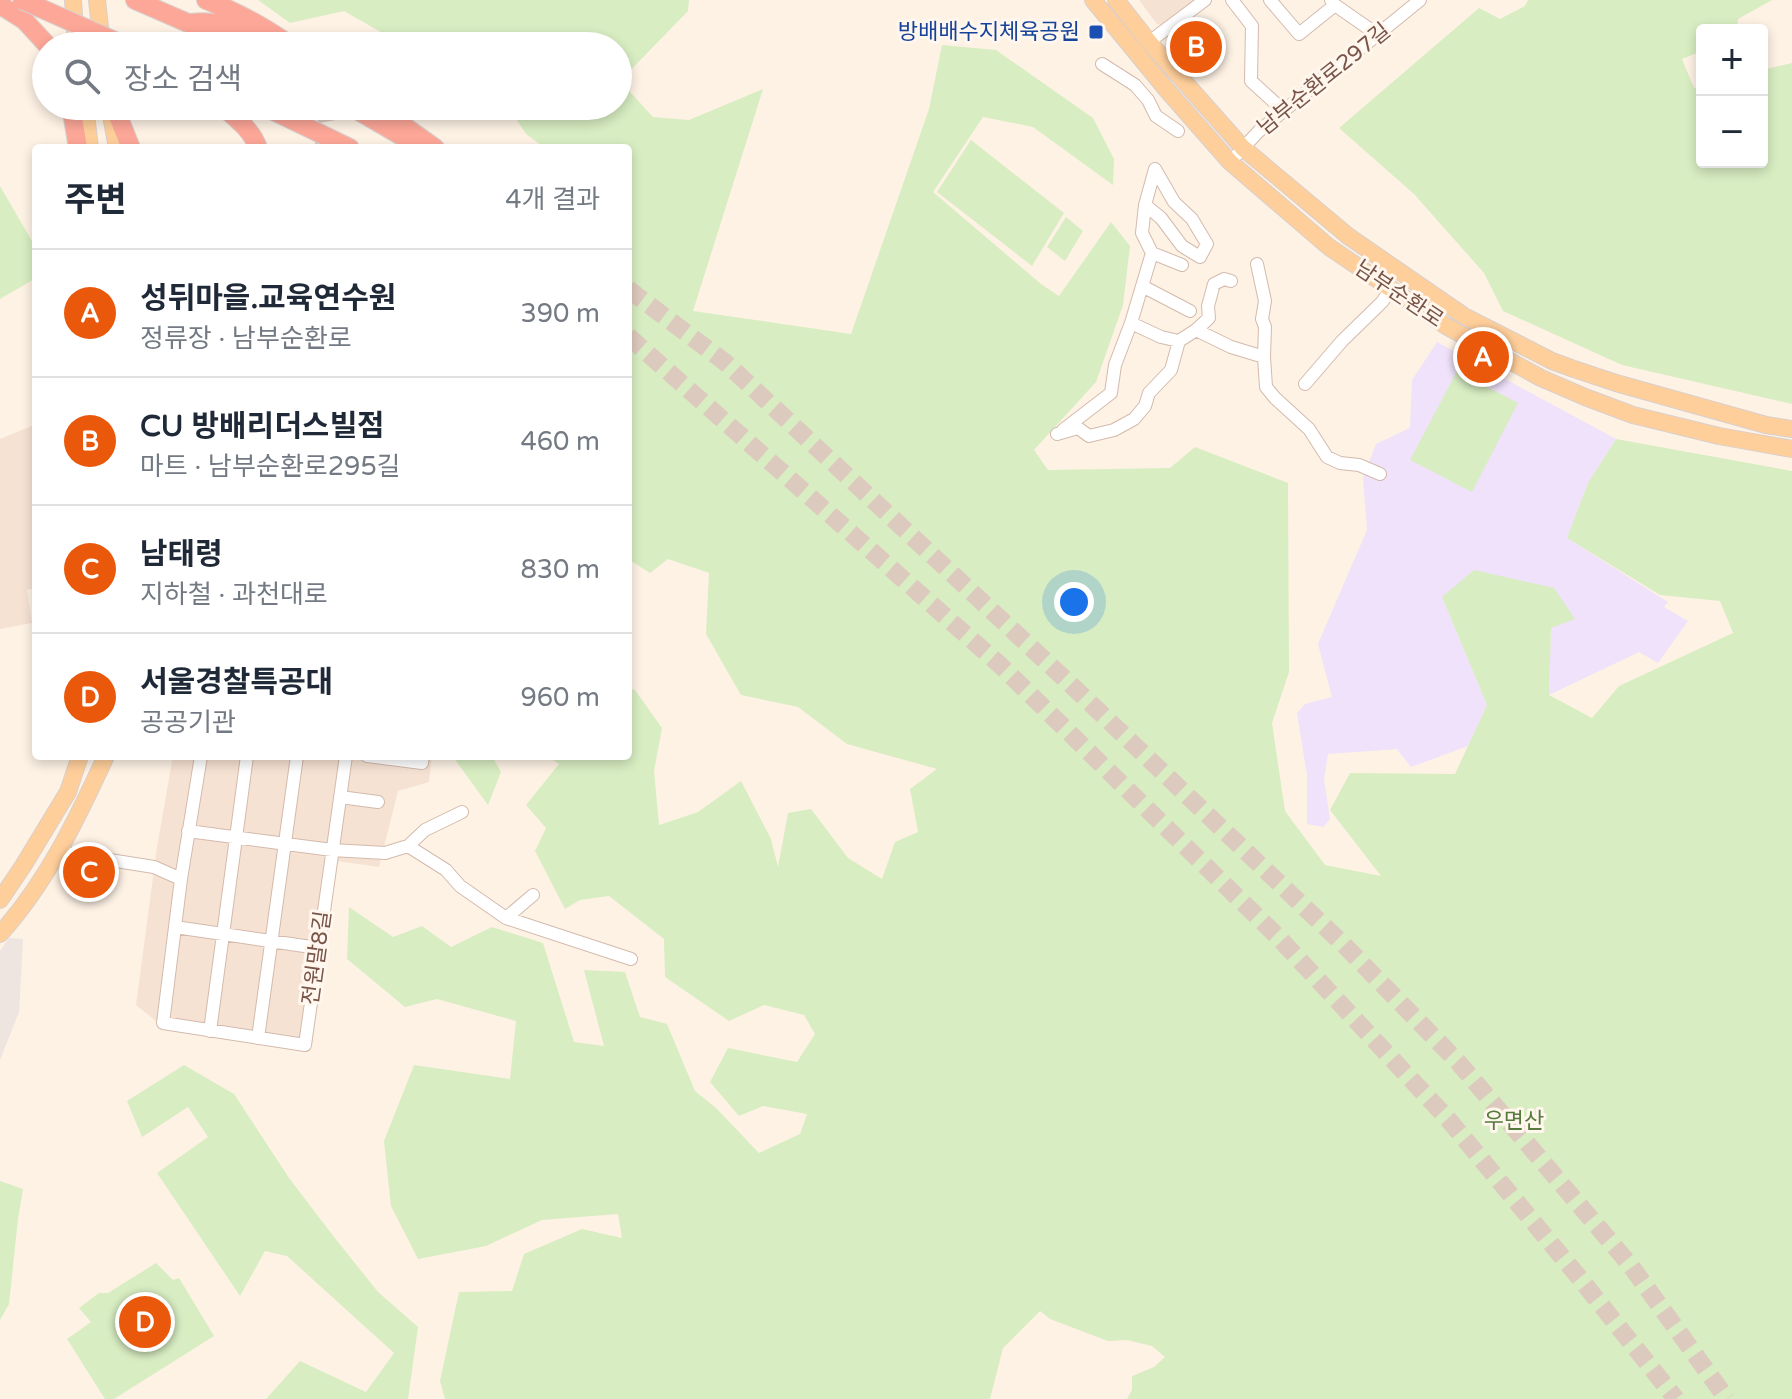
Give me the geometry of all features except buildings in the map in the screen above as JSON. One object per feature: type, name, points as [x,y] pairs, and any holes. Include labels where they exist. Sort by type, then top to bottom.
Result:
[{"type":"highway","points":[[22,0],[94,32]]},
{"type":"highway","points":[[135,0],[206,32]]},
{"type":"highway","points":[[206,0],[271,32]]},
{"type":"highway","points":[[0,5],[24,20],[35,32]]},
{"type":"highway","points":[[188,23],[209,21],[250,32]]},
{"type":"highway","points":[[73,120],[77,144]]},
{"type":"highway","points":[[118,120],[129,144]]},
{"type":"highway","points":[[238,120],[257,144]]},
{"type":"highway","points":[[292,120],[342,144]]},
{"type":"highway","points":[[374,120],[415,144]]},
{"type":"highway","points":[[396,120],[429,144]]},
{"type":"main road","points":[[73,0],[75,32]]},
{"type":"main road","points":[[97,0],[100,32]]},
{"type":"main road","name":"남부순환로","points":[[1093,0],[1230,162],[1329,247],[1446,326],[1541,378],[1633,415],[1719,436],[1792,449]]},
{"type":"main road","name":"남부순환로","points":[[1116,0],[1243,148],[1348,236],[1464,316],[1552,361],[1616,383],[1766,425],[1792,429]]},
{"type":"main road","points":[[87,120],[90,144]]},
{"type":"main road","points":[[114,120],[117,144]]},
{"type":"main road","points":[[0,900],[68,792],[79,760]]},
{"type":"main road","points":[[0,934],[59,852],[104,760]]},
{"type":"street","points":[[1149,42],[1205,0]]},
{"type":"street","points":[[1232,0],[1252,26],[1251,81],[1284,111]]},
{"type":"street","points":[[1270,0],[1299,34],[1333,2],[1378,35]]},
{"type":"street","name":"남부순환로297길","points":[[1230,162],[1284,111],[1419,0]]},
{"type":"street","points":[[1102,64],[1135,85],[1156,116],[1178,131]]},
{"type":"street","points":[[1145,205],[1161,218],[1182,246],[1200,257],[1207,244],[1192,219],[1174,202],[1156,166],[1145,205],[1142,233],[1152,253],[1182,265]]},
{"type":"street","points":[[1152,253],[1115,365],[1111,393],[1057,434],[1078,428],[1089,436],[1114,430],[1134,419],[1145,406],[1149,393],[1171,370],[1179,341],[1209,318],[1208,306],[1214,284],[1224,279],[1231,281]]},
{"type":"street","points":[[1257,264],[1265,301],[1262,319],[1265,327],[1266,387],[1309,429],[1327,457],[1380,474]]},
{"type":"street","points":[[1142,286],[1190,311]]},
{"type":"street","points":[[1305,384],[1391,289]]},
{"type":"street","points":[[1131,323],[1161,337],[1179,341]]},
{"type":"street","points":[[1196,330],[1231,347],[1264,357]]},
{"type":"street","points":[[200,760],[181,879],[163,1023],[258,1038],[296,760]]},
{"type":"street","points":[[210,1031],[247,760]]},
{"type":"street","name":"전원말8길","points":[[258,1038],[305,1045],[345,760]]},
{"type":"street","points":[[398,760],[422,763],[422,760]]},
{"type":"street","points":[[340,797],[378,802]]},
{"type":"street","points":[[188,831],[332,850],[385,853],[408,846],[425,830],[462,812]]},
{"type":"street","points":[[408,846],[446,870],[460,886],[506,918],[631,959]]},
{"type":"street","points":[[59,852],[154,867],[181,879]]},
{"type":"street","points":[[506,918],[533,895]]},
{"type":"street","points":[[175,927],[318,948]]},
{"type":"shaded area","points":[[1139,0],[1194,0],[1161,25]]},
{"type":"shaded area","points":[[1437,342],[1616,439],[1588,483],[1567,538],[1668,602],[1664,607],[1688,621],[1658,663],[1639,652],[1549,695],[1551,628],[1442,597],[1487,705],[1468,746],[1411,767],[1397,749],[1328,754],[1324,779],[1330,819],[1323,827],[1307,824],[1307,775],[1297,713],[1305,704],[1332,697],[1318,644],[1367,530],[1363,478],[1376,444],[1410,428],[1412,380]]},
{"type":"shaded area","points":[[32,426],[32,589],[27,590],[32,623],[0,629],[0,439]]},
{"type":"shaded area","points":[[172,760],[432,760],[429,782],[398,791],[379,867],[337,861],[310,1051],[167,1030],[136,1005]]},
{"type":"shaded area","points":[[9,938],[23,939],[19,1012],[0,1060],[0,951]]},
{"type":"green space","name":"우면산","points":[[258,0],[689,0],[688,11],[632,69],[632,32],[381,32],[344,11],[290,23]]},
{"type":"green space","points":[[1528,0],[1772,0],[1738,19],[1738,24],[1696,24],[1696,53],[1682,59],[1696,88],[1696,168],[1768,168],[1768,69],[1792,63],[1792,404],[1622,365],[1503,311],[1484,273],[1414,194],[1339,128],[1479,8],[1500,19],[1525,6]]},
{"type":"green space","name":"우면산","points":[[942,45],[996,50],[1093,118],[1114,159],[1113,185],[1033,127],[983,117],[933,192],[1059,296],[1111,222],[1130,246],[1123,305],[1096,382],[1034,450],[1048,470],[1170,468],[1195,447],[1288,483],[1289,672],[1272,723],[1285,811],[1325,865],[1381,876],[1330,810],[1350,773],[1455,774],[1487,705],[1442,597],[1474,570],[1554,588],[1575,619],[1551,628],[1549,695],[1592,718],[1619,686],[1733,633],[1720,601],[1660,595],[1567,538],[1588,483],[1616,439],[1792,471],[1792,1399],[1127,1399],[1132,1390],[1132,1376],[1154,1367],[1165,1357],[1152,1346],[1127,1340],[1108,1341],[1050,1319],[1040,1311],[1003,1348],[990,1399],[445,1399],[440,1381],[459,1292],[512,1291],[524,1254],[582,1229],[622,1238],[618,1214],[542,1220],[486,1246],[418,1259],[391,1206],[384,1141],[414,1065],[510,1079],[516,1021],[437,999],[405,1007],[347,959],[349,907],[393,937],[422,926],[451,947],[492,927],[543,943],[574,1042],[604,1046],[584,970],[625,972],[640,1017],[667,1024],[695,1091],[716,1108],[759,1153],[800,1134],[807,1114],[763,1106],[739,1116],[710,1082],[728,1048],[797,1062],[815,1034],[804,1015],[764,1005],[729,1021],[665,977],[664,939],[609,896],[580,900],[565,909],[535,851],[546,828],[526,805],[559,764],[553,760],[632,760],[632,689],[662,728],[654,771],[659,825],[698,812],[741,781],[771,839],[778,867],[788,813],[811,809],[848,858],[882,879],[895,842],[918,832],[910,789],[937,769],[847,744],[798,707],[741,695],[706,634],[709,573],[668,559],[650,573],[632,562],[632,144],[540,144],[526,134],[517,120],[632,120],[632,94],[653,117],[689,120],[763,89],[693,311],[851,334],[929,109]]},
{"type":"green space","points":[[971,140],[1064,213],[1032,266],[937,192]]},
{"type":"green space","points":[[0,186],[32,241],[32,280],[0,299]]},
{"type":"green space","points":[[1066,217],[1083,231],[1065,261],[1047,247]]},
{"type":"green space","points":[[1457,371],[1518,403],[1472,492],[1410,460]]},
{"type":"green space","points":[[455,760],[494,760],[501,772],[488,805]]},
{"type":"green space","points":[[184,1065],[234,1094],[289,1178],[334,1237],[378,1292],[418,1327],[408,1399],[266,1399],[300,1361],[366,1392],[394,1353],[287,1256],[265,1251],[240,1296],[157,1173],[208,1137],[188,1107],[142,1137],[127,1101]]},
{"type":"green space","points":[[0,1181],[23,1189],[9,1304],[0,1320]]},
{"type":"green space","points":[[156,1263],[173,1280],[179,1278],[214,1336],[114,1399],[105,1399],[67,1339],[91,1322],[79,1308],[99,1293],[108,1293]]},
{"type":"tunnel","points":[[324,144],[327,120]]},
{"type":"tunnel","points":[[632,292],[726,363],[1344,945],[1458,1062],[1631,1266],[1727,1399]]},
{"type":"tunnel","points":[[632,340],[999,664],[1277,936],[1448,1119],[1676,1399]]},
{"type":"place","name":"방배배수지체육공원","points":[[1096,32]]},
{"type":"place","name":"CU 방배리더스빌점","points":[[1196,47]]},
{"type":"place","name":"성뒤마을.교육연수원","points":[[1483,357]]},
{"type":"place","name":"남태령","points":[[89,872]]},
{"type":"place","name":"서울경찰특공대","points":[[145,1322]]}]
